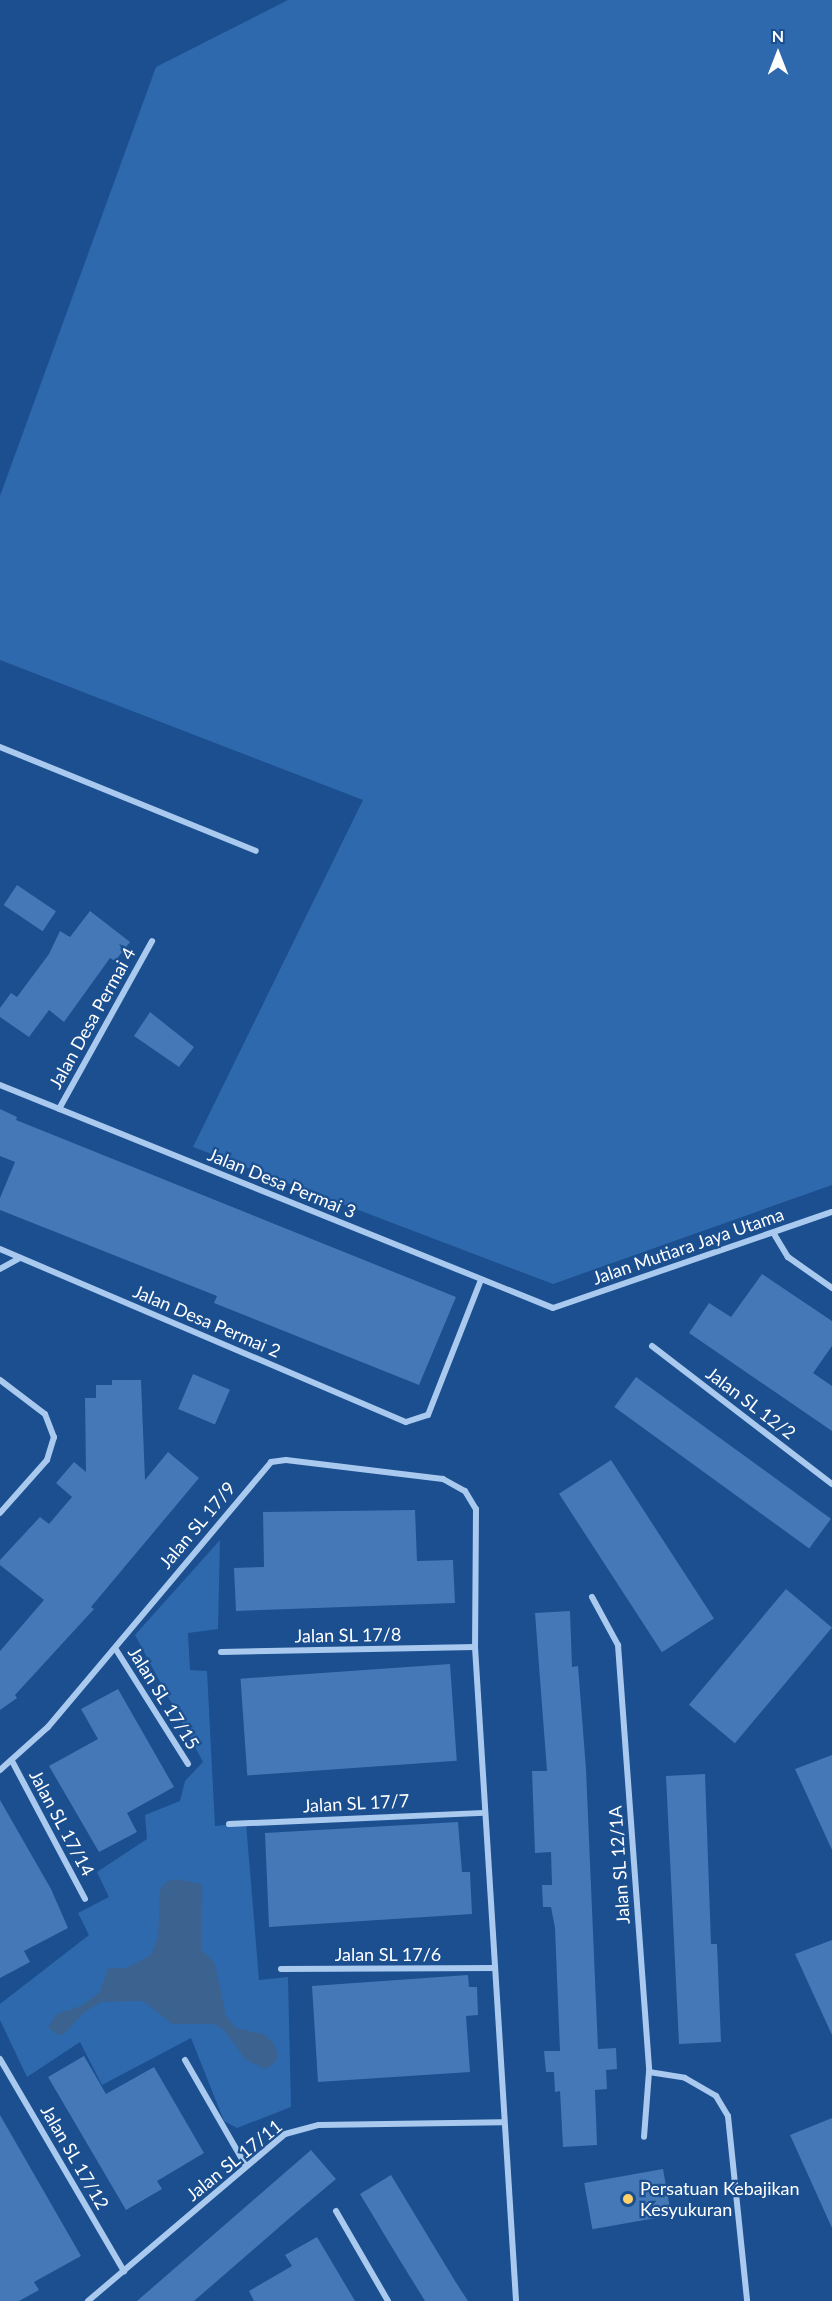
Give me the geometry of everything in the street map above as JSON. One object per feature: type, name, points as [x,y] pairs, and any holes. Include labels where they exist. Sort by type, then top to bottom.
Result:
[{"type":"street","points":[[0,747],[256,851]]},
{"type":"street","name":"Jalan Desa Permai 4","points":[[59,1109],[152,940]]},
{"type":"street","name":"Jalan Desa Permai 3","points":[[0,1085],[553,1308]]},
{"type":"street","name":"Jalan Mutiara Jaya Utama","points":[[553,1308],[774,1234],[832,1212]]},
{"type":"street","points":[[774,1234],[788,1257],[832,1288]]},
{"type":"street","name":"Jalan Desa Permai 2","points":[[0,1249],[402,1421],[418,1421],[428,1415],[481,1280]]},
{"type":"street","points":[[0,1269],[20,1257]]},
{"type":"street","name":"Jalan SL 12/2","points":[[652,1346],[832,1484]]},
{"type":"street","points":[[0,1380],[45,1414],[54,1437],[47,1460],[0,1513]]},
{"type":"street","name":"Jalan SL 17/9","points":[[0,1770],[48,1727],[271,1462],[286,1460],[443,1479],[464,1490],[476,1509],[475,1647]]},
{"type":"street","name":"Jalan SL 12/1A","points":[[592,1597],[618,1645],[649,2072],[644,2137]]},
{"type":"street","points":[[475,1647],[502,2122],[516,2301]]},
{"type":"street","name":"Jalan SL 17/8","points":[[221,1652],[475,1647]]},
{"type":"street","name":"Jalan SL 17/15","points":[[115,1648],[188,1764]]},
{"type":"street","name":"Jalan SL 17/14","points":[[12,1761],[85,1899]]},
{"type":"street","name":"Jalan SL 17/7","points":[[229,1824],[484,1813]]},
{"type":"street","name":"Jalan SL 17/6","points":[[280,1969],[495,1968]]},
{"type":"street","name":"Jalan SL 17/12","points":[[0,2059],[124,2271]]},
{"type":"street","points":[[185,2060],[246,2166]]},
{"type":"street","points":[[649,2072],[685,2078],[716,2096],[728,2116],[747,2301]]},
{"type":"street","name":"Jalan SL 17/11","points":[[88,2301],[279,2138],[307,2126],[502,2122]]},
{"type":"street","points":[[336,2211],[388,2301]]},
{"type":"shaded area","points":[[288,0],[832,0],[832,1185],[553,1284],[193,1147],[363,800],[0,660],[0,496],[156,67]]},
{"type":"shaded area","points":[[220,1540],[218,1629],[188,1633],[190,1670],[207,1671],[215,1826],[246,1823],[259,1980],[288,1977],[291,2107],[237,2128],[224,2121],[191,2038],[102,2085],[80,2042],[27,2077],[0,2020],[0,2004],[89,1935],[78,1913],[109,1897],[97,1872],[147,1839],[145,1815],[180,1801],[185,1781],[203,1762],[135,1635]]},
{"type":"shaded area","points":[[176,1879],[202,1884],[201,1949],[215,1963],[226,2016],[236,2028],[263,2034],[273,2042],[278,2054],[274,2064],[265,2069],[246,2060],[224,2030],[213,2024],[172,2024],[143,2001],[101,2002],[83,2013],[64,2034],[57,2035],[48,2027],[57,2014],[81,2006],[100,1992],[108,1968],[126,1968],[151,1955],[158,1937],[160,1890],[166,1882]]},
{"type":"building","points":[[17,885],[56,911],[43,931],[4,905]]},
{"type":"building","points":[[90,911],[130,942],[115,961],[110,958],[64,1022],[49,1010],[29,1037],[0,1017],[0,1008],[11,993],[17,997],[49,954],[60,931],[70,937]]},
{"type":"building","points":[[150,1012],[194,1047],[179,1067],[134,1036]]},
{"type":"building","points":[[0,1109],[17,1117],[16,1120],[456,1297],[419,1385],[214,1303],[217,1296],[0,1210],[0,1198],[15,1162],[0,1156]]},
{"type":"building","points":[[762,1274],[832,1321],[832,1346],[813,1373],[832,1386],[832,1431],[689,1333],[709,1303],[731,1317]]},
{"type":"building","points":[[193,1374],[230,1390],[215,1425],[178,1409]]},
{"type":"building","points":[[636,1377],[831,1519],[809,1549],[614,1407]]},
{"type":"building","points":[[112,1380],[141,1380],[145,1480],[168,1452],[199,1478],[91,1607],[94,1609],[15,1695],[17,1698],[0,1710],[0,1651],[44,1600],[0,1565],[0,1560],[40,1517],[49,1524],[72,1497],[56,1483],[74,1462],[86,1472],[85,1398],[96,1398],[96,1385],[112,1385]]},
{"type":"building","points":[[611,1460],[714,1619],[662,1652],[559,1494]]},
{"type":"building","points":[[415,1510],[417,1561],[453,1560],[455,1603],[236,1611],[234,1568],[264,1567],[263,1512]]},
{"type":"building","points":[[786,1589],[832,1628],[735,1743],[689,1705]]},
{"type":"building","points":[[570,1611],[572,1667],[578,1666],[586,1769],[598,2049],[616,2048],[617,2069],[606,2070],[607,2089],[595,2090],[597,2145],[563,2147],[560,2091],[555,2092],[554,2072],[546,2072],[544,2051],[560,2051],[555,1928],[551,1907],[543,1907],[542,1885],[552,1885],[551,1852],[535,1853],[532,1771],[547,1771],[535,1613]]},
{"type":"building","points":[[450,1664],[457,1761],[247,1775],[241,1679]]},
{"type":"building","points":[[118,1689],[174,1787],[127,1813],[137,1832],[99,1852],[49,1766],[98,1739],[81,1709]]},
{"type":"building","points":[[832,1755],[832,1850],[795,1769]]},
{"type":"building","points":[[705,1774],[711,1944],[717,1944],[721,2042],[679,2044],[666,1776]]},
{"type":"building","points":[[0,1800],[51,1889],[68,1928],[24,1951],[30,1962],[0,1978]]},
{"type":"building","points":[[458,1822],[462,1872],[470,1872],[472,1914],[269,1927],[265,1833]]},
{"type":"building","points":[[832,1940],[832,2035],[795,1954]]},
{"type":"building","points":[[468,1975],[469,1987],[477,1987],[478,2015],[466,2016],[470,2072],[318,2082],[312,1986]]},
{"type":"building","points":[[84,2056],[106,2094],[154,2067],[204,2153],[157,2181],[162,2189],[126,2210],[48,2077]]},
{"type":"building","points":[[0,2115],[81,2256],[34,2282],[39,2290],[19,2301],[0,2301]]},
{"type":"building","points":[[832,2118],[832,2228],[790,2135]]},
{"type":"building","points":[[311,2150],[336,2179],[194,2301],[137,2301]]},
{"type":"building","name":"Persatuan Kebajikan Kesyukuran","points":[[663,2169],[671,2215],[592,2229],[584,2183]]},
{"type":"building","points":[[391,2175],[468,2301],[425,2301],[396,2254],[360,2194]]},
{"type":"building","points":[[317,2237],[355,2301],[254,2301],[249,2291],[292,2266],[285,2255]]},
{"type":"place","name":"Persatuan Kebajikan Kesyukuran","points":[[628,2199]]}]
